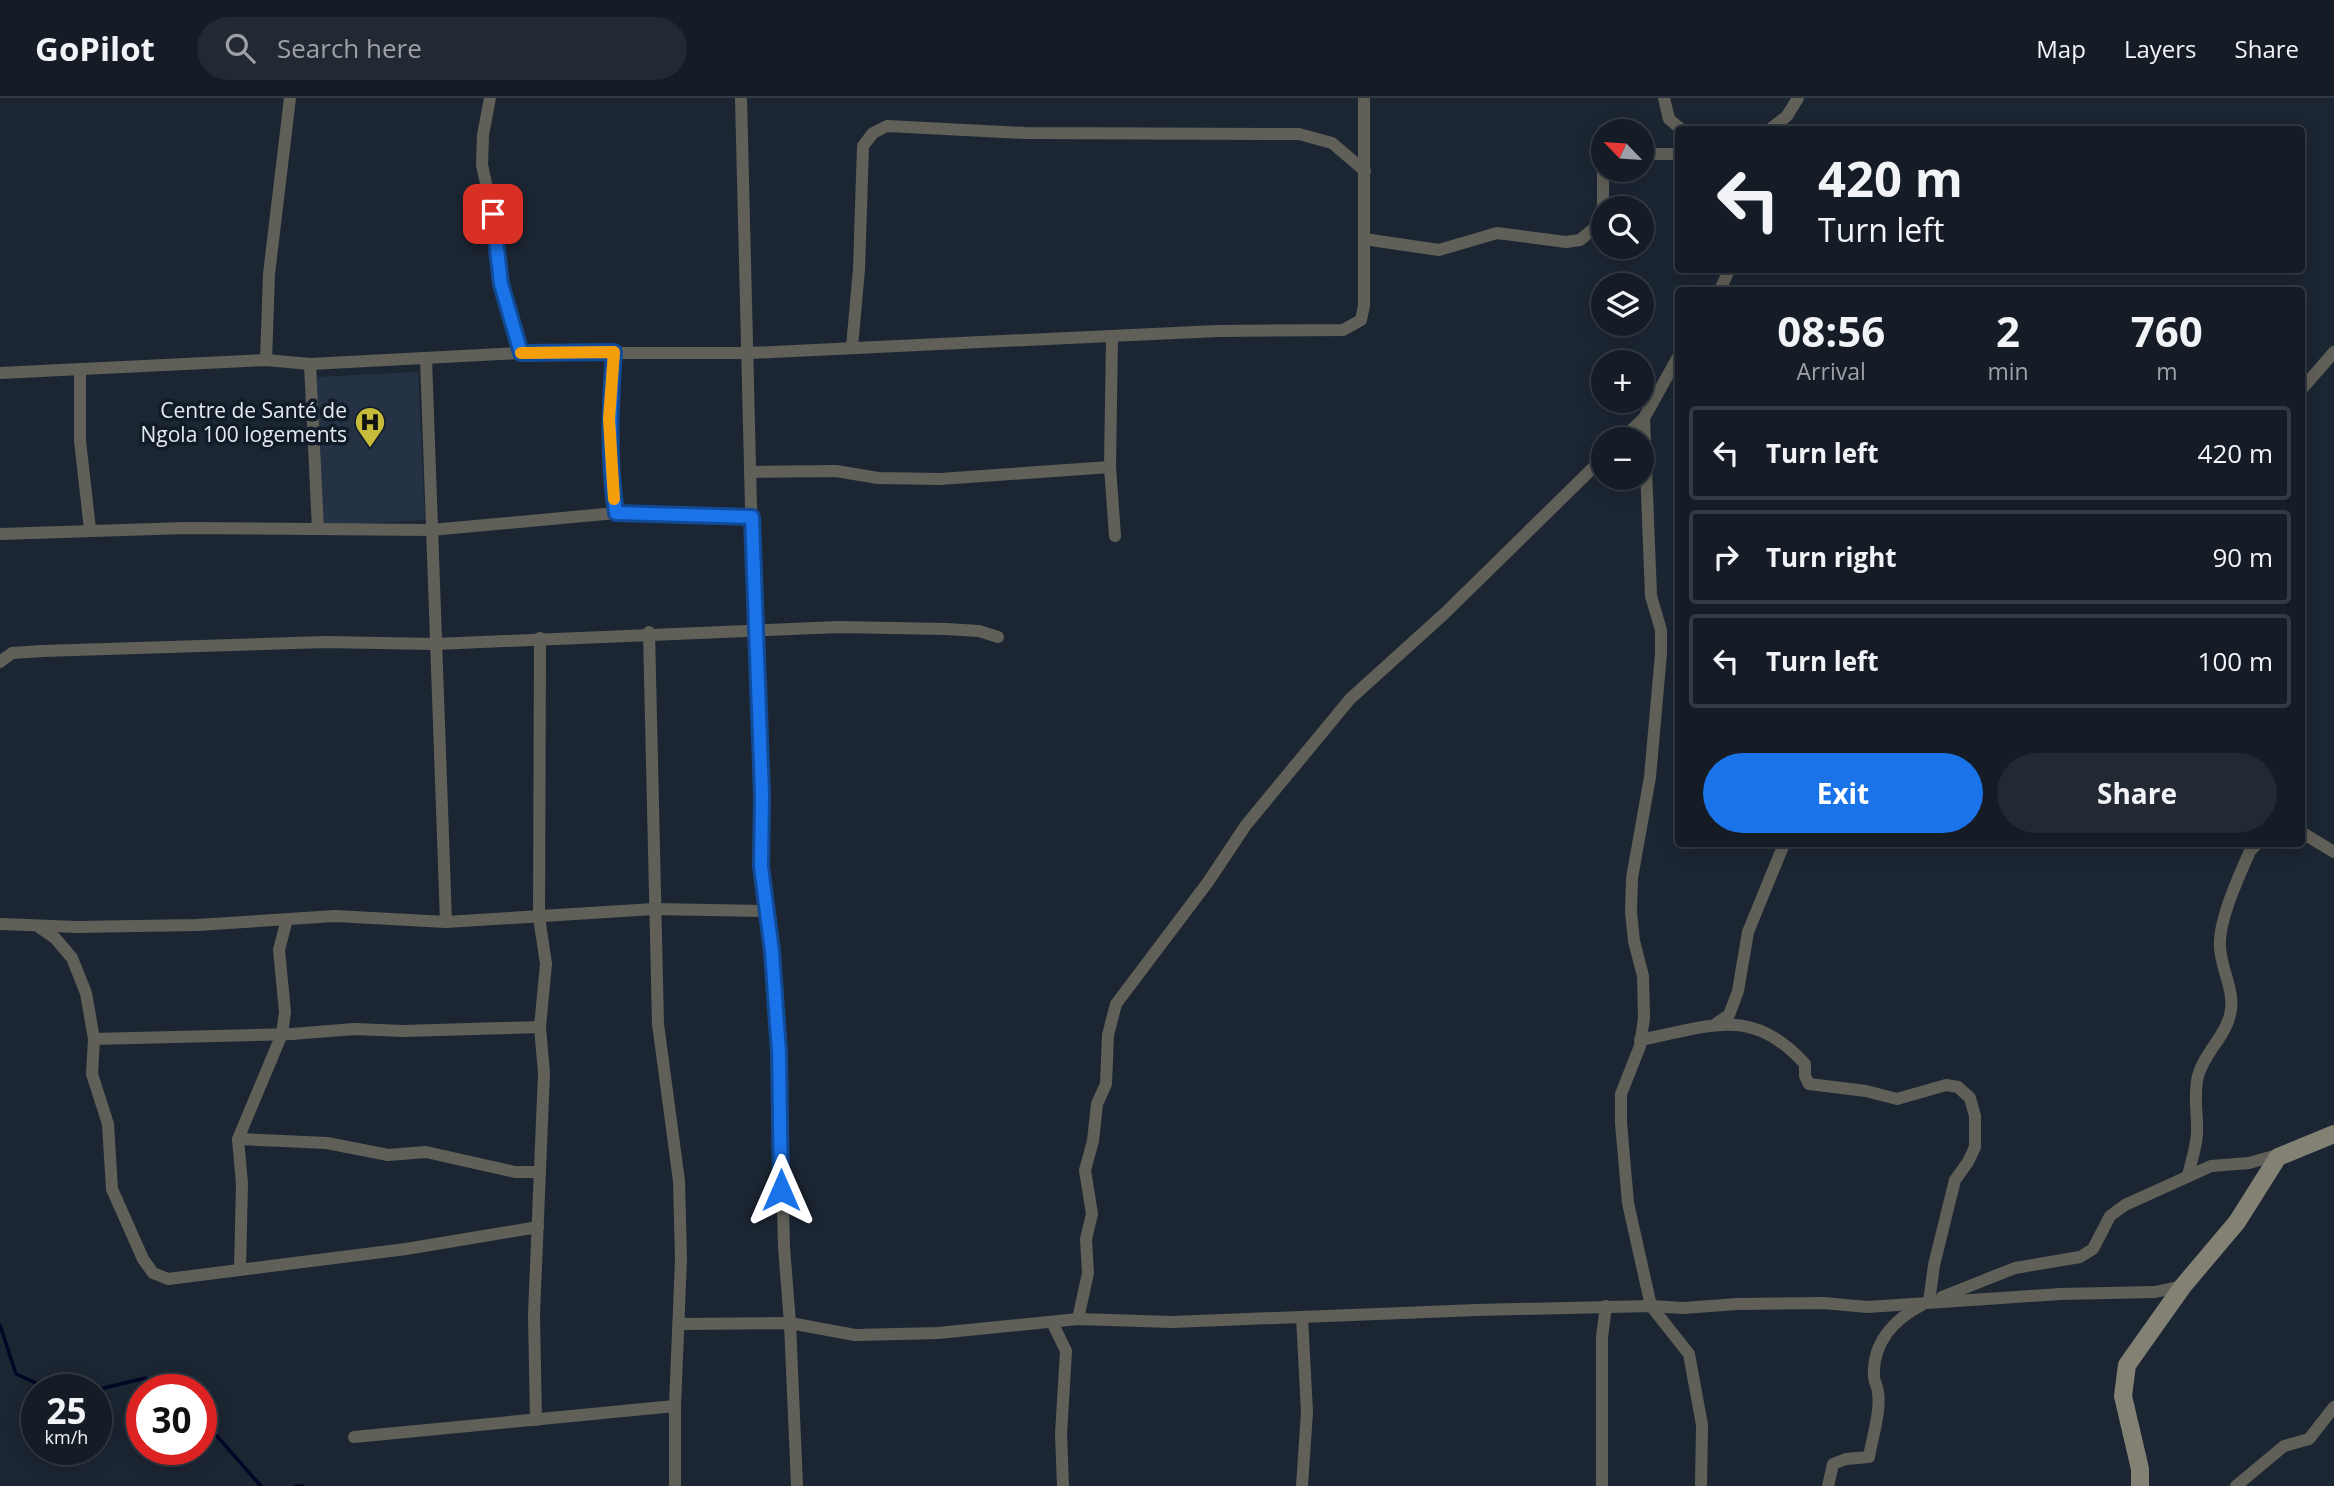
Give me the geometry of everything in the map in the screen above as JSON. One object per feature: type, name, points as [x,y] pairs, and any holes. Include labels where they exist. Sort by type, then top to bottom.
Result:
[{"type":"street","points":[[266,360],[269,274],[290,98]]},
{"type":"street","points":[[490,98],[483,135],[482,165],[496,229],[501,284],[521,353]]},
{"type":"street","points":[[741,98],[754,630],[765,911],[772,952],[779,1052],[783,1224],[797,1486]]},
{"type":"street","points":[[0,373],[266,360],[310,365],[521,353],[748,354],[1217,331],[1343,330],[1361,320],[1364,306],[1364,98]]},
{"type":"street","points":[[1664,98],[1669,119],[1677,126]]},
{"type":"street","points":[[1774,126],[1787,116],[1798,98]]},
{"type":"street","points":[[852,347],[859,269],[863,146],[873,133],[887,126],[1025,133],[1299,134],[1332,143],[1365,171]]},
{"type":"street","points":[[1654,154],[1675,154]]},
{"type":"street","points":[[1364,239],[1439,250],[1497,233],[1566,242],[1580,240],[1596,227],[1600,217],[1602,182]]},
{"type":"street","points":[[1112,337],[1110,467],[1115,536]]},
{"type":"street","points":[[614,352],[609,419],[610,469],[616,513]]},
{"type":"street","points":[[2305,385],[2334,352]]},
{"type":"street","points":[[426,358],[446,922]]},
{"type":"street","points":[[1635,427],[1644,418],[1675,362]]},
{"type":"street","points":[[310,365],[318,529]]},
{"type":"street","points":[[80,369],[80,441],[90,529]]},
{"type":"street","points":[[1644,418],[1651,596],[1661,630],[1661,654],[1650,776],[1632,878],[1634,941],[1643,976],[1640,1040],[1621,1094],[1621,1123],[1628,1203],[1651,1306],[1689,1354],[1702,1425],[1701,1486]]},
{"type":"street","points":[[750,472],[836,471],[878,478],[916,480],[1110,467]]},
{"type":"street","points":[[1078,1319],[1088,1273],[1086,1239],[1092,1214],[1084,1170],[1093,1141],[1097,1104],[1106,1084],[1108,1035],[1116,1004],[1246,825],[1350,699],[1444,614],[1591,470]]},
{"type":"street","points":[[0,534],[90,529],[431,530],[616,513],[752,517]]},
{"type":"street","points":[[0,662],[12,653],[43,650],[325,642],[435,644],[649,632],[917,627],[978,631],[998,637]]},
{"type":"street","points":[[649,632],[659,1024],[679,1181],[675,1486]]},
{"type":"street","points":[[536,1420],[534,1314],[544,1073],[540,1027],[546,964],[539,917],[540,638]]},
{"type":"street","points":[[2305,834],[2334,852]]},
{"type":"street","points":[[1714,1025],[1729,1016],[1738,991],[1748,932],[1783,847]]},
{"type":"street","points":[[2188,1176],[2197,1133],[2193,1101],[2198,1076],[2204,1056],[2230,1017],[2232,995],[2222,964],[2222,926],[2250,851],[2254,847]]},
{"type":"street","points":[[0,924],[197,925],[335,916],[446,922],[654,909],[765,911]]},
{"type":"street","points":[[240,1269],[242,1184],[238,1139],[282,1034],[285,1012],[279,950],[287,919]]},
{"type":"street","points":[[39,926],[55,938],[72,958],[86,993],[94,1039],[92,1074],[108,1124],[112,1189],[143,1259],[153,1273],[168,1279],[406,1249],[538,1227]]},
{"type":"street","points":[[1640,1040],[1714,1025],[1746,1026],[1772,1034],[1787,1044],[1805,1064],[1805,1076],[1809,1084],[1819,1088],[1857,1089],[1897,1099],[1946,1084],[1958,1087],[1970,1098],[1975,1116],[1975,1147],[1955,1180],[1934,1265],[1929,1302]]},
{"type":"street","points":[[94,1039],[282,1034],[354,1029],[404,1031],[540,1027]]},
{"type":"street","points":[[1828,1486],[1833,1464],[1846,1459],[1869,1457],[1878,1392],[1874,1380],[1874,1359],[1880,1342],[1901,1315],[2015,1268],[2080,1257],[2093,1249],[2109,1216],[2188,1176],[2211,1167],[2249,1163],[2334,1135]]},
{"type":"street","points":[[238,1139],[327,1143],[388,1155],[426,1153],[515,1172],[540,1172]]},
{"type":"street","points":[[2140,1486],[2122,1382],[2127,1366],[2141,1342],[2183,1286],[2237,1222],[2269,1169],[2284,1153]]},
{"type":"street","points":[[679,1324],[790,1323],[855,1335],[938,1333],[1054,1324],[1078,1319],[1172,1322],[1606,1306],[1683,1308],[1737,1304],[1823,1303],[1868,1307],[2155,1292],[2183,1286]]},
{"type":"street","points":[[1602,1486],[1602,1336],[1606,1306]]},
{"type":"street","points":[[1302,1486],[1307,1412],[1303,1317]]},
{"type":"street","points":[[1054,1324],[1066,1351],[1061,1434],[1063,1486]]},
{"type":"street","points":[[354,1437],[674,1406]]},
{"type":"street","points":[[2235,1486],[2284,1446],[2309,1439],[2334,1407]]},
{"type":"shaded area","name":"Centre de Santé de Ngola 100 logements","points":[[418,372],[425,520],[322,526],[316,377]]},
{"type":"waterway","points":[[0,1325],[16,1374],[21,1376]]},
{"type":"waterway","points":[[112,1386],[126,1383]]},
{"type":"waterway","points":[[217,1436],[261,1486]]},
{"type":"waterway","points":[[296,1486],[302,1486]]},
{"type":"slow traffic","points":[[521,353],[614,352],[609,419],[610,469],[614,499]]},
{"type":"place","name":"Centre de Santé de Ngola 100 logements","points":[[370,449]]},
{"type":"route","points":[[493,214],[501,284],[521,353],[614,352],[609,419],[610,469],[616,513],[752,517],[754,647],[762,795],[761,866],[772,952],[779,1052],[781,1190]]}]
